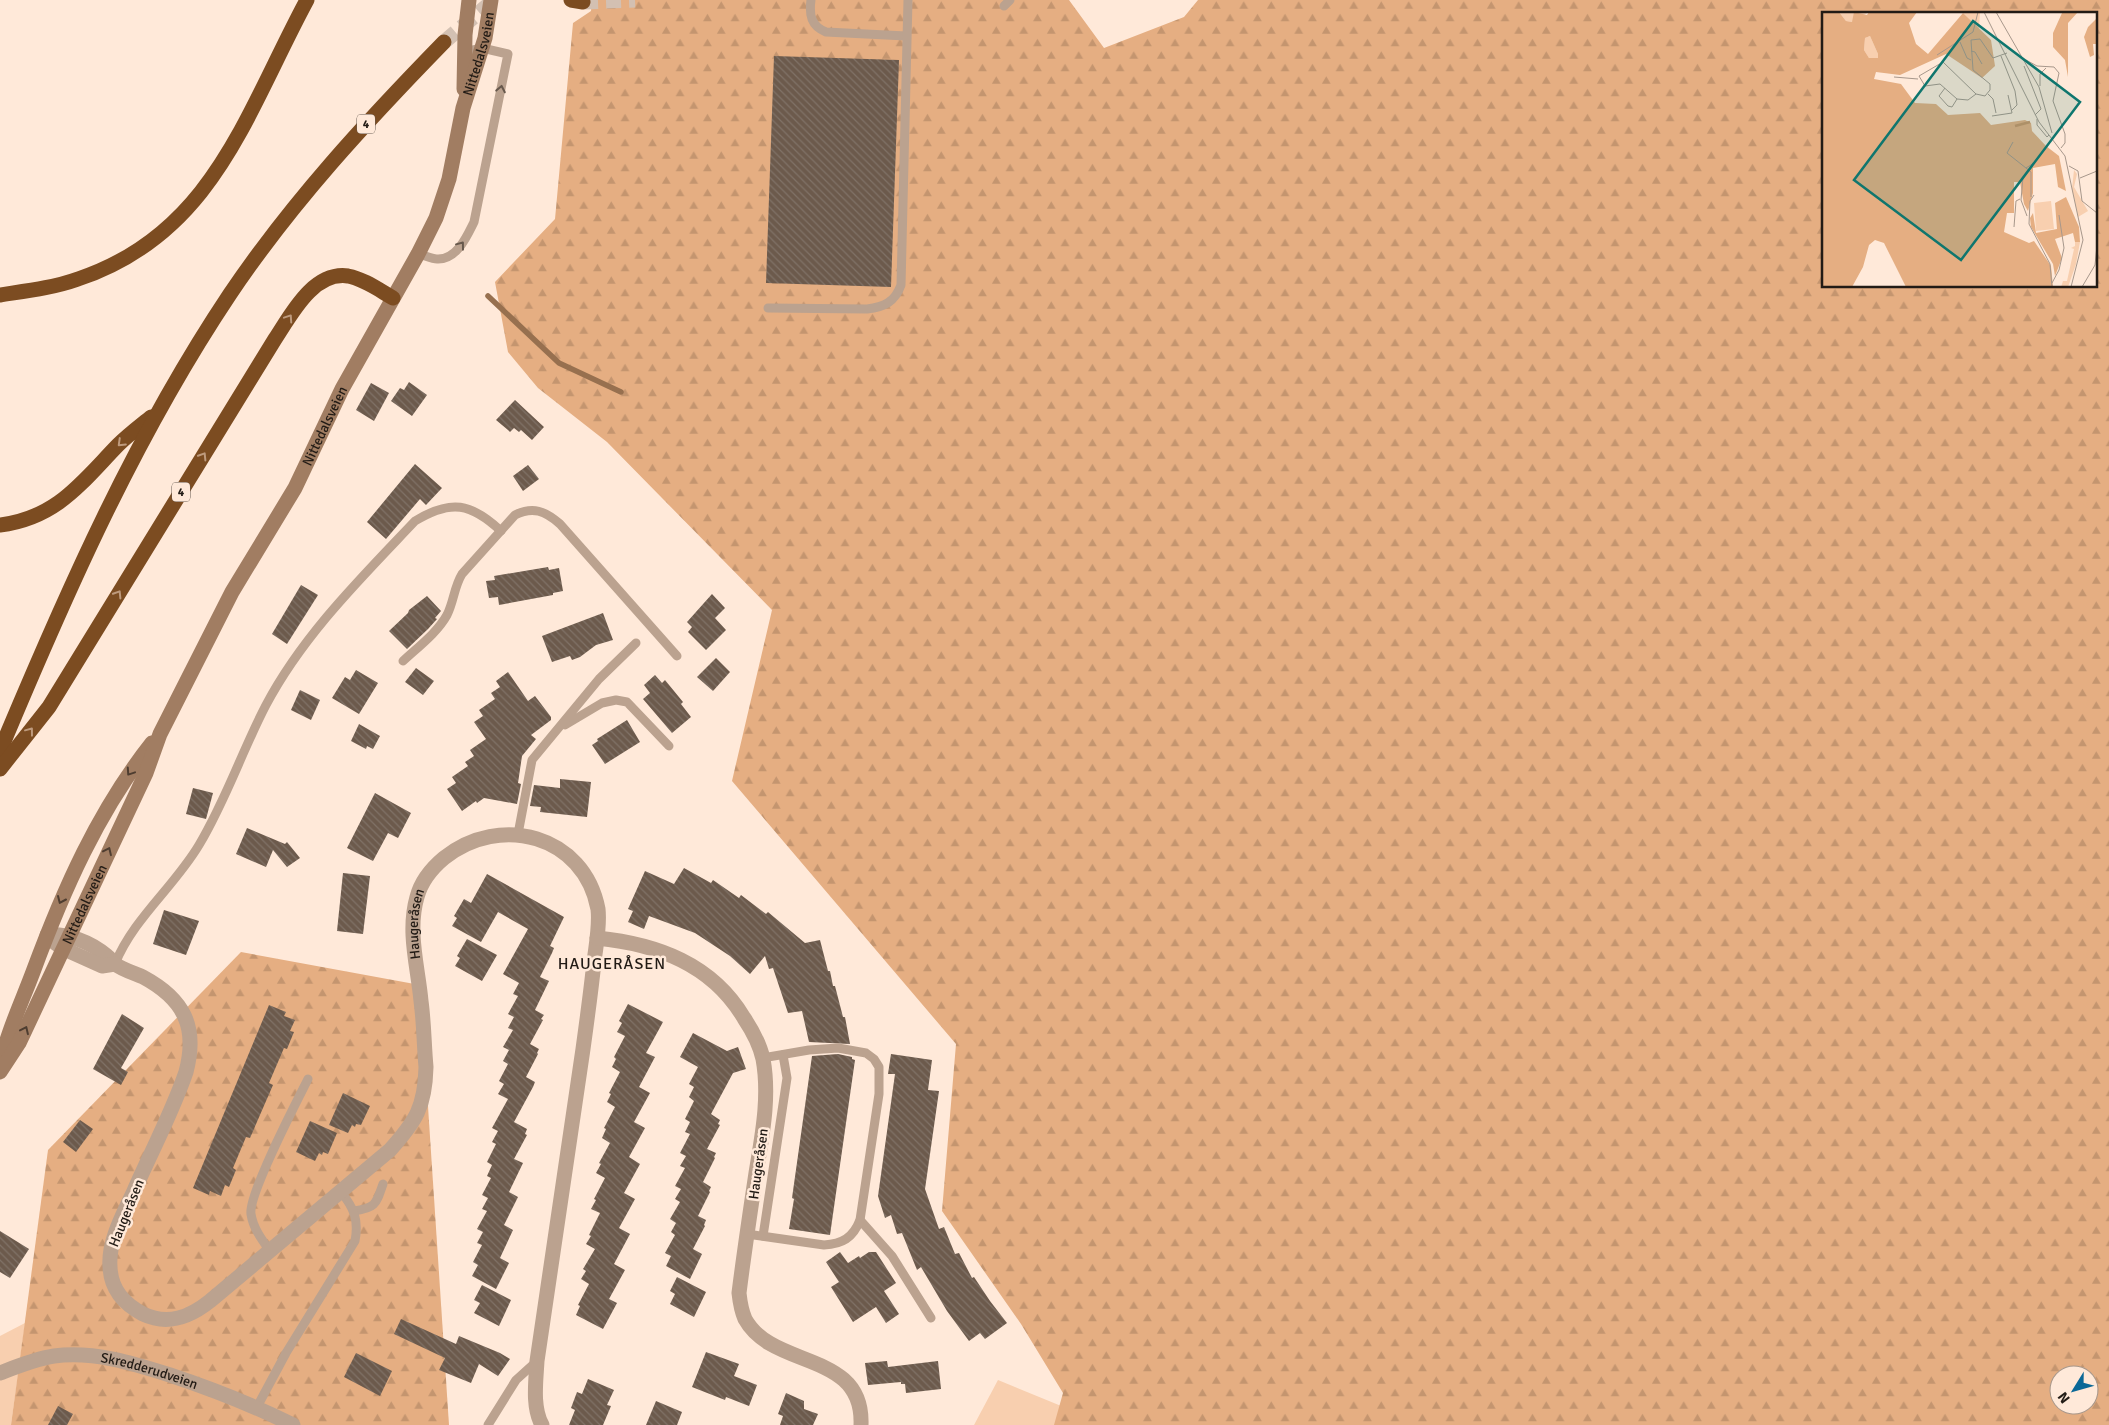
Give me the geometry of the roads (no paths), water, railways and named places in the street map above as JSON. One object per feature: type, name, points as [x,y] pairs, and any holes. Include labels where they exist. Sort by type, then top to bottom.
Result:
[{"type":"highway","points":[[0,294],[62,284],[106,268],[138,250],[178,219],[211,181],[229,152],[307,0]]},
{"type":"highway","name":"4","points":[[0,751],[96,532],[158,411],[231,293],[277,229],[363,126],[444,42]]},
{"type":"highway","name":"4","points":[[0,769],[49,706],[291,314],[308,293],[327,280],[346,276],[366,282],[394,298]]},
{"type":"highway","name":"4","points":[[0,525],[34,516],[63,500],[85,482],[120,443],[158,411]]},
{"type":"main road","name":"Nittedalsveien","points":[[463,108],[464,52],[469,0]]},
{"type":"main road","name":"Nittedalsveien","points":[[0,1072],[19,1043],[146,773],[160,734],[232,592],[295,488],[335,404],[418,254],[443,199],[455,156],[463,108],[482,48],[491,0]]},
{"type":"main road","name":"Nittedalsveien","points":[[0,1068],[6,1039],[47,935],[88,842],[106,808],[134,766],[160,734]]},
{"type":"street","name":"Haugeråsen","points":[[47,935],[65,942],[102,966],[114,964],[155,984],[174,1000],[186,1019],[190,1030],[191,1050],[182,1082],[113,1241],[110,1265],[113,1284],[124,1302],[154,1319],[171,1320],[197,1312],[270,1251],[390,1150],[408,1130],[419,1112],[425,1091],[426,1067],[413,922],[417,896],[425,878],[440,861],[457,847],[476,838],[518,834],[540,840],[557,848],[576,864],[589,884],[598,910],[597,938],[586,1029],[537,1361],[536,1404],[539,1420],[542,1425]]},
{"type":"street","name":"Haugeråsen","points":[[597,938],[618,940],[676,957],[700,969],[733,999],[750,1027],[762,1058],[766,1089],[764,1118],[739,1293],[741,1309],[746,1320],[758,1334],[775,1345],[834,1372],[848,1382],[858,1399],[861,1425]]},
{"type":"street","name":"Skredderudveien","points":[[0,1372],[33,1360],[56,1356],[89,1355],[111,1358],[130,1362],[216,1390],[293,1425]]},
{"type":"lane","points":[[811,0],[814,26],[826,32],[906,36]]},
{"type":"lane","points":[[768,308],[879,308],[888,304],[897,296],[901,285],[908,0]]},
{"type":"lane","points":[[418,254],[437,259],[454,253],[465,240],[474,222],[508,54],[482,48],[464,52]]},
{"type":"lane","points":[[114,964],[129,935],[180,875],[200,844],[265,706],[295,656],[322,622],[409,527],[424,515],[447,506],[459,507],[484,515],[501,531]]},
{"type":"lane","points":[[403,661],[444,620],[460,578],[515,515],[524,510],[543,511],[552,517],[677,656]]},
{"type":"lane","points":[[518,834],[532,760],[598,679],[636,642]]},
{"type":"lane","points":[[560,727],[602,703],[616,700],[627,702],[670,746]]},
{"type":"lane","points":[[747,1234],[814,1244],[834,1245],[849,1238],[856,1230],[860,1220],[879,1094],[879,1067],[874,1059],[866,1053],[857,1050],[819,1049],[762,1058]]},
{"type":"lane","points":[[763,1236],[787,1078],[783,1055]]},
{"type":"lane","points":[[270,1251],[254,1224],[250,1208],[265,1170],[308,1079]]},
{"type":"lane","points":[[354,1211],[369,1209],[374,1206],[383,1184]]},
{"type":"lane","points":[[257,1407],[286,1353],[355,1241],[357,1228],[354,1211],[340,1192]]},
{"type":"lane","points":[[860,1220],[892,1256],[931,1318]]},
{"type":"lane","points":[[488,1425],[516,1380],[537,1361]]},
{"type":"waterway","points":[[488,296],[559,363],[621,392]]},
{"type":"tunnel","points":[[444,42],[494,0]]},
{"type":"tunnel","points":[[583,2],[635,0]]},
{"type":"district","name":"HAUGERÅSEN","points":[[612,963]]}]
